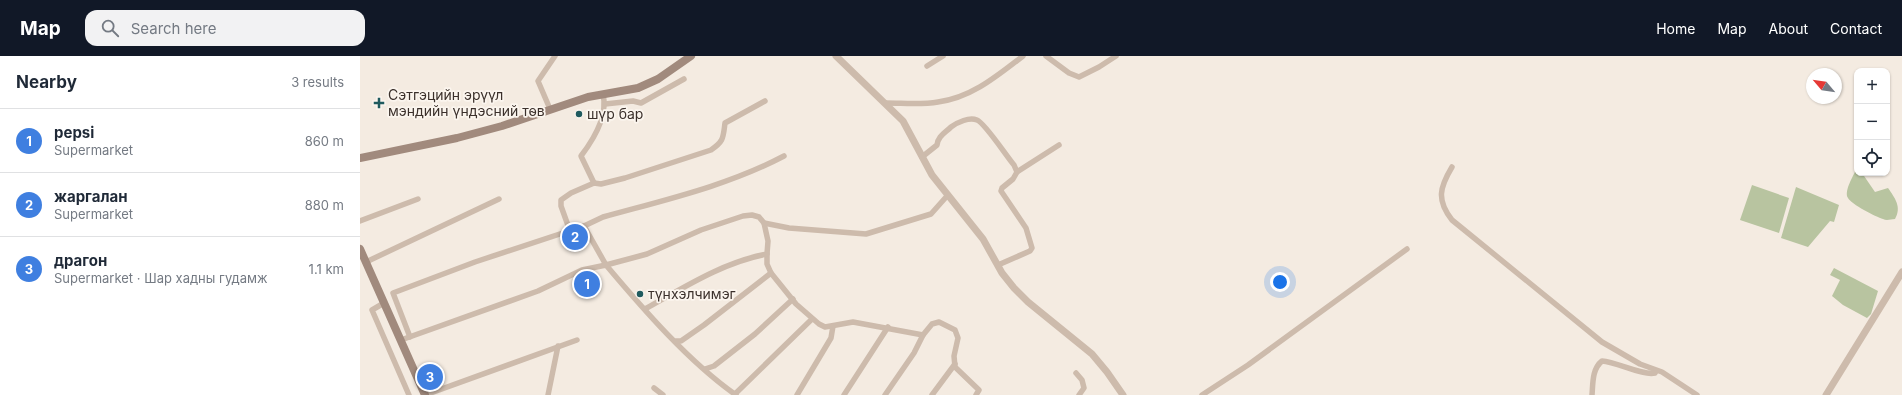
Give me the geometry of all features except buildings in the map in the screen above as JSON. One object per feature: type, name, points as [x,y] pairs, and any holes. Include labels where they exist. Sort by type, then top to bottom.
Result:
[{"type":"main road","points":[[360,158],[465,136],[502,126],[588,97],[643,86],[658,79],[691,56]]},
{"type":"main road","points":[[360,249],[425,395]]},
{"type":"street","points":[[550,109],[538,81],[555,56]]},
{"type":"street","points":[[836,56],[886,103],[907,127],[932,175],[947,196],[983,239],[1008,282],[1020,295],[1092,354],[1123,395]]},
{"type":"street","points":[[927,66],[943,56]]},
{"type":"street","points":[[886,103],[934,103],[967,94],[988,82],[1023,56]]},
{"type":"street","points":[[1046,56],[1069,73],[1079,77],[1116,56]]},
{"type":"street","points":[[605,104],[633,101],[641,102],[684,79]]},
{"type":"street","points":[[594,183],[581,156],[593,138],[602,117],[605,104],[603,94]]},
{"type":"street","points":[[570,231],[561,206],[561,200],[571,193],[594,183],[601,184],[626,178],[711,150],[723,139],[725,123],[765,101]]},
{"type":"street","points":[[922,158],[937,145],[938,139],[957,122],[977,120],[984,125],[1017,172]]},
{"type":"street","points":[[998,265],[1030,251],[1032,248],[1026,228],[1021,218],[1001,191],[1002,188],[1013,179],[1017,172],[1059,145]]},
{"type":"street","points":[[410,337],[393,292],[475,262],[584,226],[602,217],[728,182],[784,156]]},
{"type":"street","points":[[1452,167],[1444,180],[1441,193],[1442,203],[1452,220],[1602,342],[1618,353],[1656,371],[1662,372],[1696,395]]},
{"type":"street","points":[[764,223],[804,231],[866,234],[931,214],[947,196]]},
{"type":"street","points":[[366,262],[499,199]]},
{"type":"street","points":[[360,221],[418,200]]},
{"type":"street","points":[[401,340],[538,291],[582,270],[647,254],[701,230],[752,214],[759,217],[764,223],[768,241],[767,264],[771,273],[812,319],[825,327],[853,322],[888,327],[923,335]]},
{"type":"street","points":[[584,226],[606,265],[645,309],[705,370],[736,395],[812,319]]},
{"type":"street","points":[[1202,395],[1248,365],[1407,249]]},
{"type":"street","points":[[645,309],[713,273],[745,260],[767,254]]},
{"type":"street","points":[[1826,395],[1902,272]]},
{"type":"street","points":[[676,341],[681,341],[704,325],[771,273]]},
{"type":"street","points":[[705,370],[714,366],[755,334],[793,299]]},
{"type":"street","points":[[384,303],[372,310],[409,395]]},
{"type":"street","points":[[885,395],[914,353],[923,335],[932,324],[939,322],[955,330],[958,338],[954,356],[955,367],[979,390],[976,395]]},
{"type":"street","points":[[797,395],[831,338],[833,326]]},
{"type":"street","points":[[844,395],[888,327]]},
{"type":"street","points":[[425,395],[577,340]]},
{"type":"street","points":[[548,395],[558,346]]},
{"type":"street","points":[[1592,395],[1595,370],[1597,364],[1602,361],[1614,362],[1647,375],[1656,371]]},
{"type":"street","points":[[932,395],[955,364]]},
{"type":"street","points":[[1076,373],[1082,380],[1084,388],[1079,395]]},
{"type":"street","points":[[654,388],[663,395]]},
{"type":"green space","points":[[1854,174],[1854,176],[1864,176],[1875,192],[1888,188],[1898,207],[1895,219],[1886,220],[1875,216],[1850,201],[1847,195],[1849,185]]},
{"type":"green space","points":[[1752,185],[1789,198],[1779,233],[1740,220]]},
{"type":"green space","points":[[1796,187],[1839,205],[1834,222],[1830,221],[1808,247],[1781,238]]},
{"type":"green space","points":[[1834,268],[1878,291],[1871,314],[1867,318],[1843,305],[1832,296],[1840,280],[1830,275]]},
{"type":"place","name":"Сэтгэцийн эрүүл мэндийн үндэсний төв","points":[[379,103]]},
{"type":"place","name":"шүр бар","points":[[579,114]]},
{"type":"place","name":"жаргалан","points":[[575,237]]},
{"type":"place","name":"pepsi","points":[[587,284]]},
{"type":"place","name":"түнхэлчимэг","points":[[640,294]]},
{"type":"place","name":"драгон","points":[[430,377]]}]
